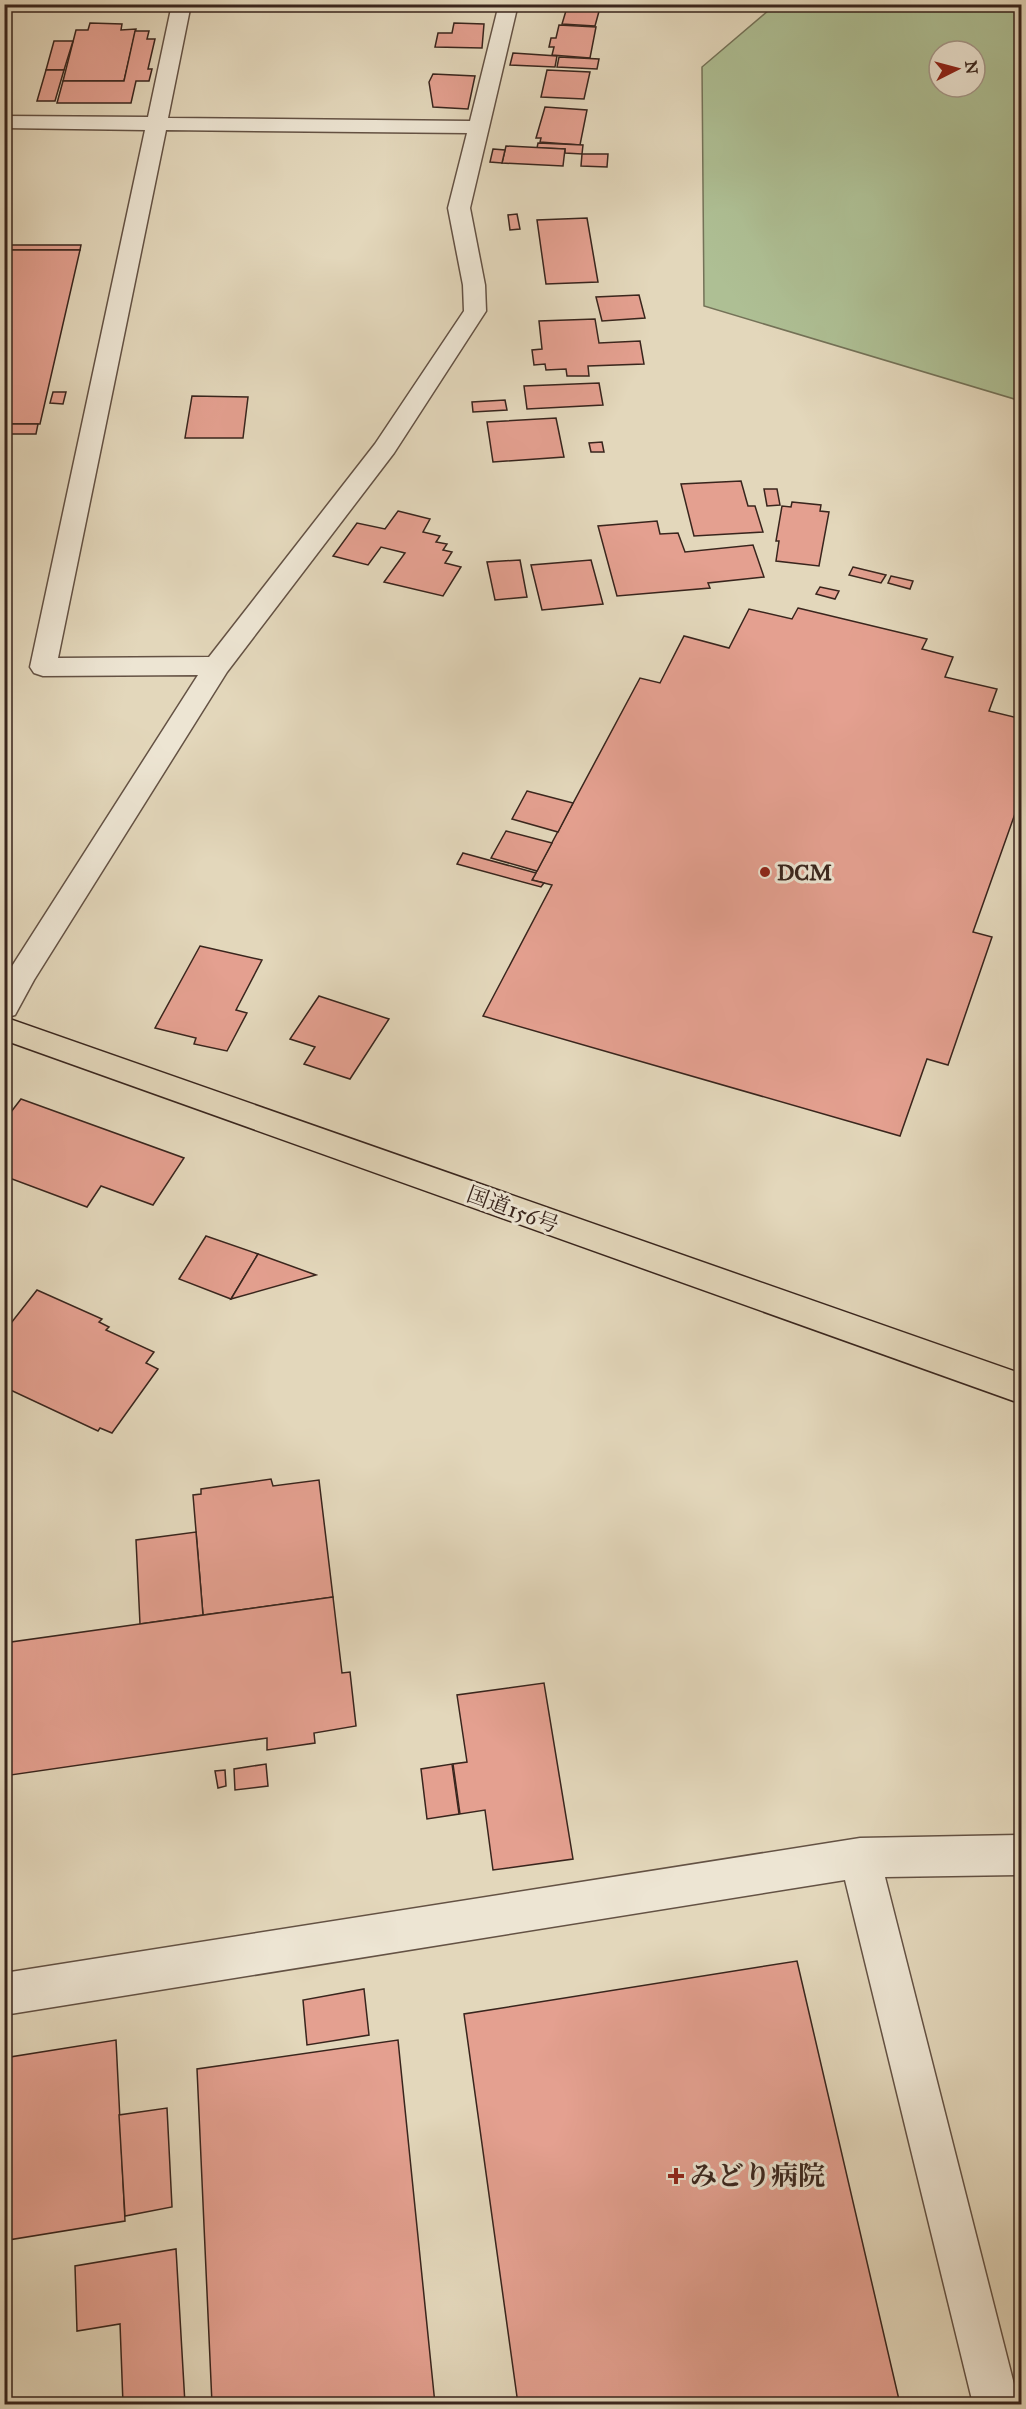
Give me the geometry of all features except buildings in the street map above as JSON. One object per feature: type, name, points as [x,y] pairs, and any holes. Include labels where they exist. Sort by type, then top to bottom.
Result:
[{"type":"highway","name":"国道156号","points":[[4,1028],[1022,1389]]},
{"type":"street","points":[[182,4],[44,667],[217,666]]},
{"type":"street","points":[[4,1007],[22,974],[217,666],[385,448],[475,311],[474,285],[459,208],[508,4]]},
{"type":"street","points":[[4,122],[478,127]]},
{"type":"street","points":[[4,1994],[860,1858],[1022,1855]]},
{"type":"street","points":[[860,1858],[996,2404]]},
{"type":"green space","points":[[776,4],[1021,5],[1021,401],[704,306],[702,67]]},
{"type":"place","name":"DCM","points":[[765,872]]},
{"type":"place","name":"みどり病院","points":[[676,2176]]}]
